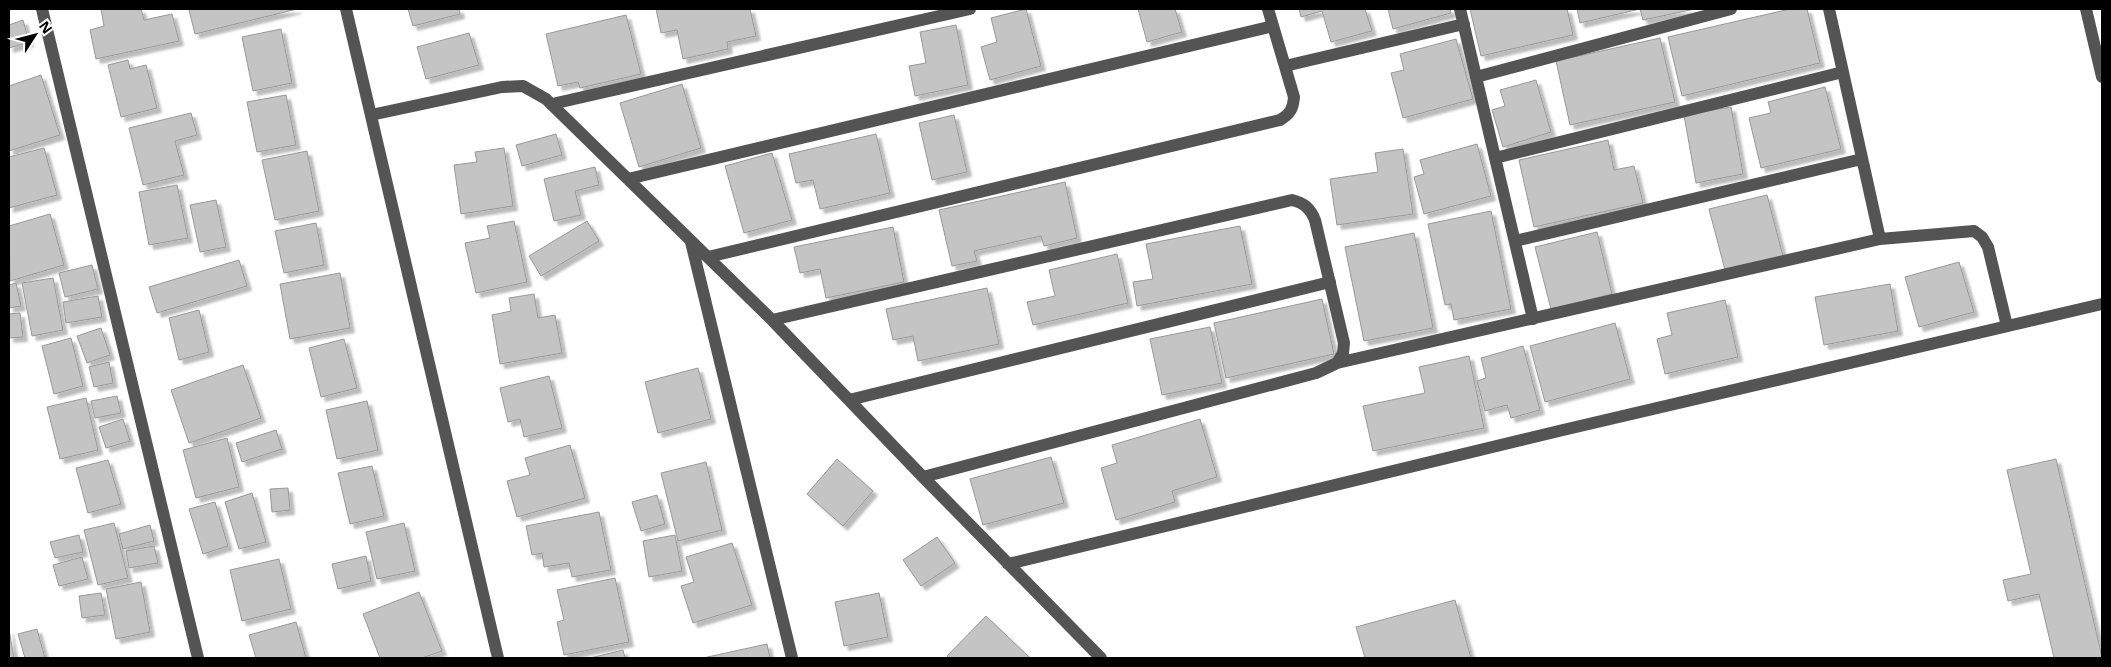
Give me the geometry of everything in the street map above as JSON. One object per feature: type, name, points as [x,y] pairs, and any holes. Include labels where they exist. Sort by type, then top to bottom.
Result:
[{"type":"street","points":[[42,9],[198,658]]},
{"type":"street","points":[[346,9],[498,658]]},
{"type":"street","points":[[552,104],[970,9]]},
{"type":"street","points":[[708,258],[1269,124],[1288,116],[1293,107],[1294,97],[1268,9]]},
{"type":"street","points":[[1460,9],[1533,319]]},
{"type":"street","points":[[1476,77],[1731,9]]},
{"type":"street","points":[[1829,9],[1880,239]]},
{"type":"street","points":[[2086,9],[2102,77]]},
{"type":"street","points":[[1285,66],[1464,24]]},
{"type":"street","points":[[628,179],[1273,26]]},
{"type":"street","points":[[1496,158],[1843,72]]},
{"type":"street","points":[[371,115],[502,87],[523,86],[552,104],[772,320],[1101,658]]},
{"type":"street","points":[[1515,241],[1862,159]]},
{"type":"street","points":[[772,320],[1292,200],[1302,202],[1311,211],[1315,220],[1344,343],[1343,353],[1337,363]]},
{"type":"street","points":[[923,477],[1316,373],[1337,363],[1880,239],[1974,231],[1982,237],[1988,247],[2007,326]]},
{"type":"street","points":[[692,242],[792,658]]},
{"type":"street","points":[[848,400],[1330,282]]},
{"type":"street","points":[[1008,564],[1553,432],[2102,304]]},
{"type":"building","points":[[101,9],[141,9],[144,20],[172,14],[179,41],[96,59],[90,30],[104,26]]},
{"type":"building","points":[[297,9],[195,34],[189,10]]},
{"type":"building","points":[[408,9],[459,9],[460,14],[413,26]]},
{"type":"building","points":[[656,9],[750,9],[756,36],[727,42],[728,49],[683,59],[677,30],[661,33]]},
{"type":"building","points":[[1026,9],[1041,66],[990,80],[981,47],[997,42],[991,18]]},
{"type":"building","points":[[1138,9],[1175,9],[1182,32],[1147,42]]},
{"type":"building","points":[[1299,9],[1365,9],[1372,31],[1331,42],[1322,11],[1301,17]]},
{"type":"building","points":[[1388,9],[1450,9],[1451,13],[1393,29]]},
{"type":"building","points":[[1470,9],[1567,9],[1573,35],[1481,56]]},
{"type":"building","points":[[1577,9],[1640,9],[1580,23]]},
{"type":"building","points":[[1640,9],[1695,9],[1643,20]]},
{"type":"building","points":[[1790,9],[1807,9],[1820,63],[1682,96],[1668,37]]},
{"type":"building","points":[[626,15],[641,74],[580,88],[578,82],[558,86],[546,34]]},
{"type":"building","points":[[23,20],[29,42],[9,48],[9,25]]},
{"type":"building","points":[[956,25],[968,85],[915,96],[909,66],[926,63],[920,32]]},
{"type":"building","points":[[281,29],[292,83],[253,91],[242,37]]},
{"type":"building","points":[[469,33],[479,65],[426,79],[417,47]]},
{"type":"building","points":[[1660,38],[1675,102],[1570,125],[1556,61]]},
{"type":"building","points":[[1456,39],[1473,99],[1403,118],[1391,73],[1404,70],[1400,54]]},
{"type":"building","points":[[128,60],[130,69],[146,65],[157,108],[121,117],[108,65]]},
{"type":"building","points":[[41,75],[60,135],[9,151],[9,86]]},
{"type":"building","points":[[1536,80],[1551,132],[1503,147],[1492,110],[1505,106],[1500,90]]},
{"type":"building","points":[[682,84],[701,148],[639,167],[620,103]]},
{"type":"building","points":[[1825,87],[1841,149],[1761,168],[1749,118],[1771,113],[1768,102]]},
{"type":"building","points":[[286,95],[296,145],[257,152],[247,102]]},
{"type":"building","points":[[1731,107],[1743,174],[1696,183],[1684,115]]},
{"type":"building","points":[[191,113],[197,135],[175,141],[184,175],[143,185],[129,128]]},
{"type":"building","points":[[954,115],[967,172],[932,180],[919,123]]},
{"type":"building","points":[[556,134],[562,155],[522,166],[516,145]]},
{"type":"building","points":[[876,134],[890,193],[820,209],[813,180],[796,183],[789,154]]},
{"type":"building","points":[[1608,140],[1614,170],[1634,166],[1643,203],[1534,227],[1519,160]]},
{"type":"building","points":[[1477,144],[1491,196],[1424,214],[1414,177],[1424,174],[1420,160]]},
{"type":"building","points":[[44,148],[57,195],[9,208],[9,157]]},
{"type":"building","points":[[504,148],[513,206],[461,214],[454,165],[477,162],[475,152]]},
{"type":"building","points":[[1403,149],[1413,214],[1337,225],[1330,179],[1378,172],[1375,153]]},
{"type":"building","points":[[307,151],[319,211],[275,220],[262,160]]},
{"type":"building","points":[[772,153],[792,220],[744,233],[725,166]]},
{"type":"building","points":[[595,167],[599,185],[575,191],[581,215],[554,221],[544,179]]},
{"type":"building","points":[[1065,182],[1077,238],[1044,246],[1041,236],[974,251],[977,261],[952,266],[939,210]]},
{"type":"building","points":[[177,185],[188,238],[149,245],[139,192]]},
{"type":"building","points":[[1767,195],[1783,256],[1725,270],[1709,209]]},
{"type":"building","points":[[216,200],[226,247],[200,252],[190,205]]},
{"type":"building","points":[[1491,211],[1511,309],[1454,320],[1451,304],[1445,305],[1428,224]]},
{"type":"building","points":[[50,214],[64,265],[10,281],[9,226]]},
{"type":"building","points":[[514,221],[527,282],[476,293],[465,243],[490,238],[487,226]]},
{"type":"building","points":[[587,221],[599,241],[541,276],[529,256]]},
{"type":"building","points":[[316,223],[324,265],[284,273],[275,231]]},
{"type":"building","points":[[1240,226],[1252,284],[1137,306],[1133,282],[1153,279],[1146,244]]},
{"type":"building","points":[[893,227],[904,282],[826,298],[820,269],[800,273],[794,247]]},
{"type":"building","points":[[1597,232],[1612,294],[1551,309],[1535,247]]},
{"type":"building","points":[[1414,233],[1433,328],[1364,341],[1345,247]]},
{"type":"building","points":[[1117,254],[1128,303],[1033,325],[1027,302],[1055,296],[1049,270]]},
{"type":"building","points":[[239,260],[247,286],[157,313],[149,287]]},
{"type":"building","points":[[1959,262],[1974,312],[1919,327],[1905,277]]},
{"type":"building","points":[[92,265],[98,289],[65,297],[59,273]]},
{"type":"building","points":[[340,273],[350,328],[290,339],[280,284]]},
{"type":"building","points":[[53,278],[63,330],[32,336],[22,283]]},
{"type":"building","points":[[16,283],[21,306],[9,308],[9,285]]},
{"type":"building","points":[[1890,284],[1898,331],[1824,345],[1815,297]]},
{"type":"building","points":[[987,288],[999,344],[918,361],[913,336],[893,340],[886,309]]},
{"type":"building","points":[[534,294],[538,318],[555,315],[562,353],[500,364],[492,315],[511,311],[509,298]]},
{"type":"building","points":[[98,296],[102,317],[66,323],[63,302]]},
{"type":"building","points":[[1322,299],[1334,354],[1226,378],[1214,323]]},
{"type":"building","points":[[1725,300],[1738,357],[1665,374],[1657,339],[1672,335],[1667,313]]},
{"type":"building","points":[[199,310],[209,352],[179,360],[169,318]]},
{"type":"building","points":[[20,313],[23,337],[9,338],[9,314]]},
{"type":"building","points":[[1615,323],[1630,379],[1545,402],[1530,346]]},
{"type":"building","points":[[1210,327],[1222,383],[1162,395],[1150,339]]},
{"type":"building","points":[[101,328],[110,355],[87,363],[77,336]]},
{"type":"building","points":[[71,338],[83,386],[54,394],[42,346]]},
{"type":"building","points":[[344,339],[357,388],[321,397],[309,348]]},
{"type":"building","points":[[1523,346],[1540,410],[1511,418],[1507,405],[1485,411],[1477,381],[1486,378],[1481,358]]},
{"type":"building","points":[[1469,356],[1484,428],[1373,451],[1363,406],[1425,393],[1419,367]]},
{"type":"building","points":[[109,362],[113,383],[94,387],[89,367]]},
{"type":"building","points":[[243,365],[261,418],[189,443],[171,390]]},
{"type":"building","points":[[698,368],[711,419],[658,433],[645,382]]},
{"type":"building","points":[[549,376],[562,428],[524,437],[520,419],[508,422],[500,388]]},
{"type":"building","points":[[117,396],[121,413],[95,418],[91,401]]},
{"type":"building","points":[[86,398],[98,450],[60,459],[47,407]]},
{"type":"building","points":[[367,401],[378,450],[337,459],[326,410]]},
{"type":"building","points":[[123,419],[130,441],[106,448],[99,427]]},
{"type":"building","points":[[1200,419],[1217,477],[1172,491],[1175,502],[1116,520],[1101,468],[1117,463],[1112,445]]},
{"type":"building","points":[[276,430],[282,449],[242,462],[236,443]]},
{"type":"building","points":[[227,438],[239,487],[196,498],[183,450]]},
{"type":"building","points":[[570,445],[585,498],[517,517],[507,481],[530,475],[525,458]]},
{"type":"building","points":[[1051,457],[1064,503],[983,525],[970,479]]},
{"type":"building","points":[[837,459],[873,491],[843,526],[807,494]]},
{"type":"building","points":[[2056,459],[2102,658],[2054,658],[2039,594],[2008,601],[2003,580],[2031,574],[2007,470]]},
{"type":"building","points":[[108,460],[121,504],[88,513],[76,468]]},
{"type":"building","points":[[706,462],[722,530],[678,541],[661,473]]},
{"type":"building","points":[[372,466],[384,516],[350,524],[338,473]]},
{"type":"building","points":[[288,488],[290,510],[272,512],[270,489]]},
{"type":"building","points":[[252,493],[266,542],[239,549],[225,502]]},
{"type":"building","points":[[657,495],[665,524],[641,531],[632,502]]},
{"type":"building","points":[[215,502],[228,546],[203,554],[189,509]]},
{"type":"building","points":[[599,512],[611,570],[572,577],[569,563],[544,567],[542,553],[532,555],[526,526]]},
{"type":"building","points":[[114,523],[128,578],[98,585],[84,530]]},
{"type":"building","points":[[404,523],[415,571],[377,579],[366,532]]},
{"type":"building","points":[[150,525],[154,541],[123,549],[119,534]]},
{"type":"building","points":[[79,535],[83,552],[55,558],[50,542]]},
{"type":"building","points":[[675,535],[682,571],[649,577],[643,541]]},
{"type":"building","points":[[937,537],[955,563],[921,586],[903,560]]},
{"type":"building","points":[[732,543],[752,605],[693,623],[681,586],[694,582],[686,557]]},
{"type":"building","points":[[154,546],[158,563],[129,568],[126,551]]},
{"type":"building","points":[[366,556],[371,581],[338,589],[332,564]]},
{"type":"building","points":[[82,557],[88,579],[59,586],[53,565]]},
{"type":"building","points":[[279,559],[291,609],[242,621],[230,570]]},
{"type":"building","points":[[615,578],[629,642],[564,655],[557,622],[564,620],[557,590]]},
{"type":"building","points":[[141,582],[150,632],[116,639],[106,589]]},
{"type":"building","points":[[419,592],[442,651],[422,658],[380,658],[363,614]]},
{"type":"building","points":[[101,593],[105,615],[82,618],[79,596]]},
{"type":"building","points":[[879,593],[888,637],[844,646],[835,602]]},
{"type":"building","points":[[1455,600],[1471,658],[1365,658],[1356,627]]},
{"type":"building","points":[[986,616],[1030,658],[949,658],[947,656]]},
{"type":"building","points":[[296,622],[306,658],[256,658],[249,635]]},
{"type":"building","points":[[37,629],[45,658],[25,658],[18,634]]},
{"type":"building","points":[[9,630],[14,658],[9,658]]},
{"type":"building","points":[[767,644],[770,658],[703,658]]},
{"type":"building","points":[[623,650],[625,658],[590,658]]}]
